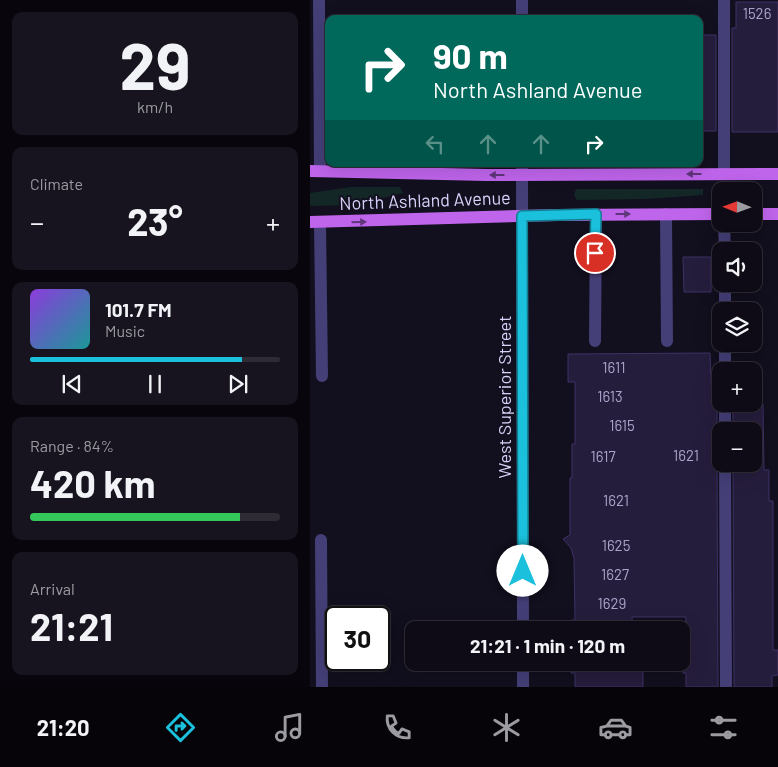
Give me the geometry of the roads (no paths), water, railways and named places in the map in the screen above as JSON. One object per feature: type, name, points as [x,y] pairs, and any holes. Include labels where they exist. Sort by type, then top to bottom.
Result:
[{"type":"main road","name":"North Ashland Avenue","points":[[315,171],[522,169],[778,174]]},
{"type":"main road","name":"North Ashland Avenue","points":[[315,222],[596,214],[712,214]]},
{"type":"main road","points":[[762,214],[778,214]]},
{"type":"street","points":[[315,171],[319,0]]},
{"type":"street","points":[[522,0],[522,15]]},
{"type":"street","points":[[724,0],[724,174]]},
{"type":"street","name":"West Superior Street","points":[[522,169],[523,621]]},
{"type":"street","points":[[595,341],[596,214]]},
{"type":"street","points":[[666,214],[667,341]]},
{"type":"street","points":[[315,222],[322,376]]},
{"type":"street","points":[[725,472],[726,687]]},
{"type":"street","points":[[321,540],[322,687]]},
{"type":"street","points":[[523,671],[523,687]]}]
